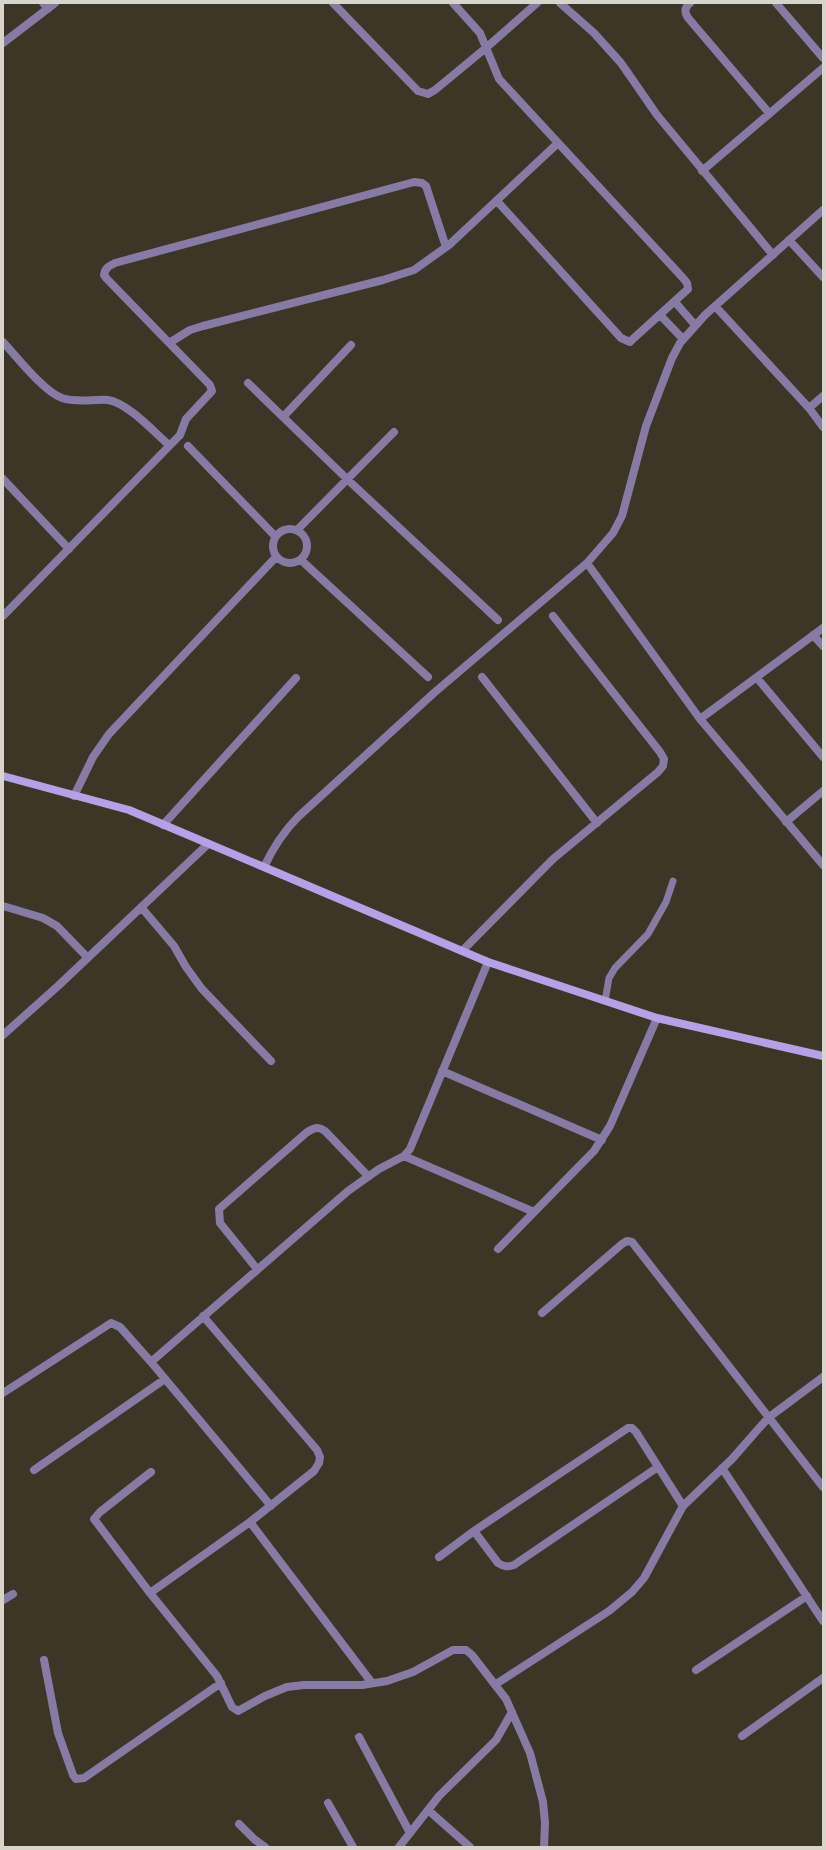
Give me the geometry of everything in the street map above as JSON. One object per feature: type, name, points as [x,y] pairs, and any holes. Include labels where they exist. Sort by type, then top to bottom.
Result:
[{"type":"street","points":[[3,43],[45,6],[55,3]]},
{"type":"street","points":[[333,3],[418,91],[428,94],[487,48],[537,3]]},
{"type":"street","points":[[454,3],[476,28],[487,48],[499,79],[687,283],[688,289],[630,342],[621,338],[497,200]]},
{"type":"street","points":[[560,3],[594,33],[620,63],[657,115],[773,255]]},
{"type":"street","points":[[690,3],[685,14],[769,113]]},
{"type":"street","points":[[776,3],[823,58]]},
{"type":"street","points":[[702,171],[823,68]]},
{"type":"street","points":[[169,343],[190,330],[203,326],[383,280],[414,270],[446,247],[558,143]]},
{"type":"street","points":[[3,616],[180,435],[186,419],[210,394],[212,388],[107,279],[104,275],[104,270],[108,266],[115,262],[414,182],[422,183],[426,186],[446,247]]},
{"type":"street","points":[[264,867],[272,850],[284,832],[298,817],[435,692],[587,563],[613,533],[622,516],[646,426],[672,358],[683,339],[715,306],[823,210]]},
{"type":"street","points":[[789,240],[823,277]]},
{"type":"street","points":[[675,302],[695,325]]},
{"type":"street","points":[[715,306],[809,408],[823,427]]},
{"type":"street","points":[[660,315],[683,339]]},
{"type":"street","points":[[3,342],[46,388],[55,395],[74,400],[110,401],[118,404],[132,412],[169,445]]},
{"type":"street","points":[[283,417],[350,345]]},
{"type":"street","points":[[248,383],[347,479],[498,620]]},
{"type":"street","points":[[809,408],[823,396]]},
{"type":"street","points":[[297,530],[394,432]]},
{"type":"street","points":[[188,446],[275,536]]},
{"type":"street","points":[[3,479],[69,549]]},
{"type":"street","points":[[285,529],[297,530],[306,538],[307,550],[301,560],[285,563],[276,558],[272,547],[275,536],[285,529]]},
{"type":"street","points":[[74,796],[93,757],[109,734],[276,558]]},
{"type":"street","points":[[301,560],[428,677]]},
{"type":"street","points":[[587,563],[700,719],[823,865]]},
{"type":"street","points":[[462,951],[553,859],[658,772],[663,766],[664,759],[552,616]]},
{"type":"street","points":[[700,719],[823,628]]},
{"type":"street","points":[[813,635],[823,646]]},
{"type":"street","points":[[482,677],[596,823]]},
{"type":"street","points":[[164,825],[296,678]]},
{"type":"street","points":[[757,678],[823,757]]},
{"type":"street","points":[[3,776],[129,810],[488,962],[657,1018],[823,1056]]},
{"type":"street","points":[[786,822],[823,791]]},
{"type":"street","points":[[3,1035],[88,958],[208,844]]},
{"type":"street","points":[[3,906],[43,918],[57,926],[88,958]]},
{"type":"street","points":[[141,907],[174,946],[186,967],[202,989],[271,1061]]},
{"type":"street","points":[[151,1362],[348,1191],[368,1176],[404,1156],[410,1149],[488,962]]},
{"type":"street","points":[[498,1248],[594,1151],[602,1140],[610,1126],[657,1018]]},
{"type":"street","points":[[442,1071],[602,1140]]},
{"type":"street","points":[[257,1269],[220,1223],[219,1209],[306,1133],[314,1128],[320,1127],[368,1176]]},
{"type":"street","points":[[404,1156],[534,1212]]},
{"type":"street","points":[[542,1313],[622,1244],[627,1241],[632,1242],[823,1487]]},
{"type":"street","points":[[150,1593],[271,1506],[314,1471],[319,1463],[320,1457],[317,1450],[203,1316]]},
{"type":"street","points":[[3,1393],[111,1323],[120,1327],[151,1362],[271,1506]]},
{"type":"street","points":[[496,1684],[609,1611],[632,1592],[644,1578],[683,1506],[722,1468],[768,1418],[823,1377]]},
{"type":"street","points":[[34,1470],[165,1379]]},
{"type":"street","points":[[439,1557],[474,1531],[628,1428],[632,1428],[636,1432],[683,1506]]},
{"type":"street","points":[[474,1531],[498,1563],[502,1566],[508,1567],[514,1565],[658,1467]]},
{"type":"street","points":[[722,1468],[823,1621]]},
{"type":"street","points":[[152,1472],[100,1512],[94,1519],[221,1683],[232,1707],[238,1711],[265,1696],[287,1687],[387,1681],[413,1672],[453,1650],[466,1650],[496,1684],[512,1712],[530,1753],[543,1802],[545,1822],[544,1847]]},
{"type":"street","points":[[250,1522],[372,1683]]},
{"type":"street","points":[[3,1600],[13,1594]]},
{"type":"street","points":[[696,1670],[807,1596]]},
{"type":"street","points":[[44,1660],[58,1733],[73,1775],[76,1779],[84,1778],[221,1683]]},
{"type":"street","points":[[742,1736],[823,1678]]},
{"type":"street","points":[[399,1847],[444,1791],[496,1740],[512,1712]]},
{"type":"street","points":[[359,1737],[410,1834]]},
{"type":"street","points":[[328,1803],[353,1847]]},
{"type":"street","points":[[428,1810],[470,1847]]},
{"type":"street","points":[[239,1824],[265,1847]]},
{"type":"lane","points":[[605,1001],[609,978],[615,968],[648,934],[666,902],[673,881]]}]
